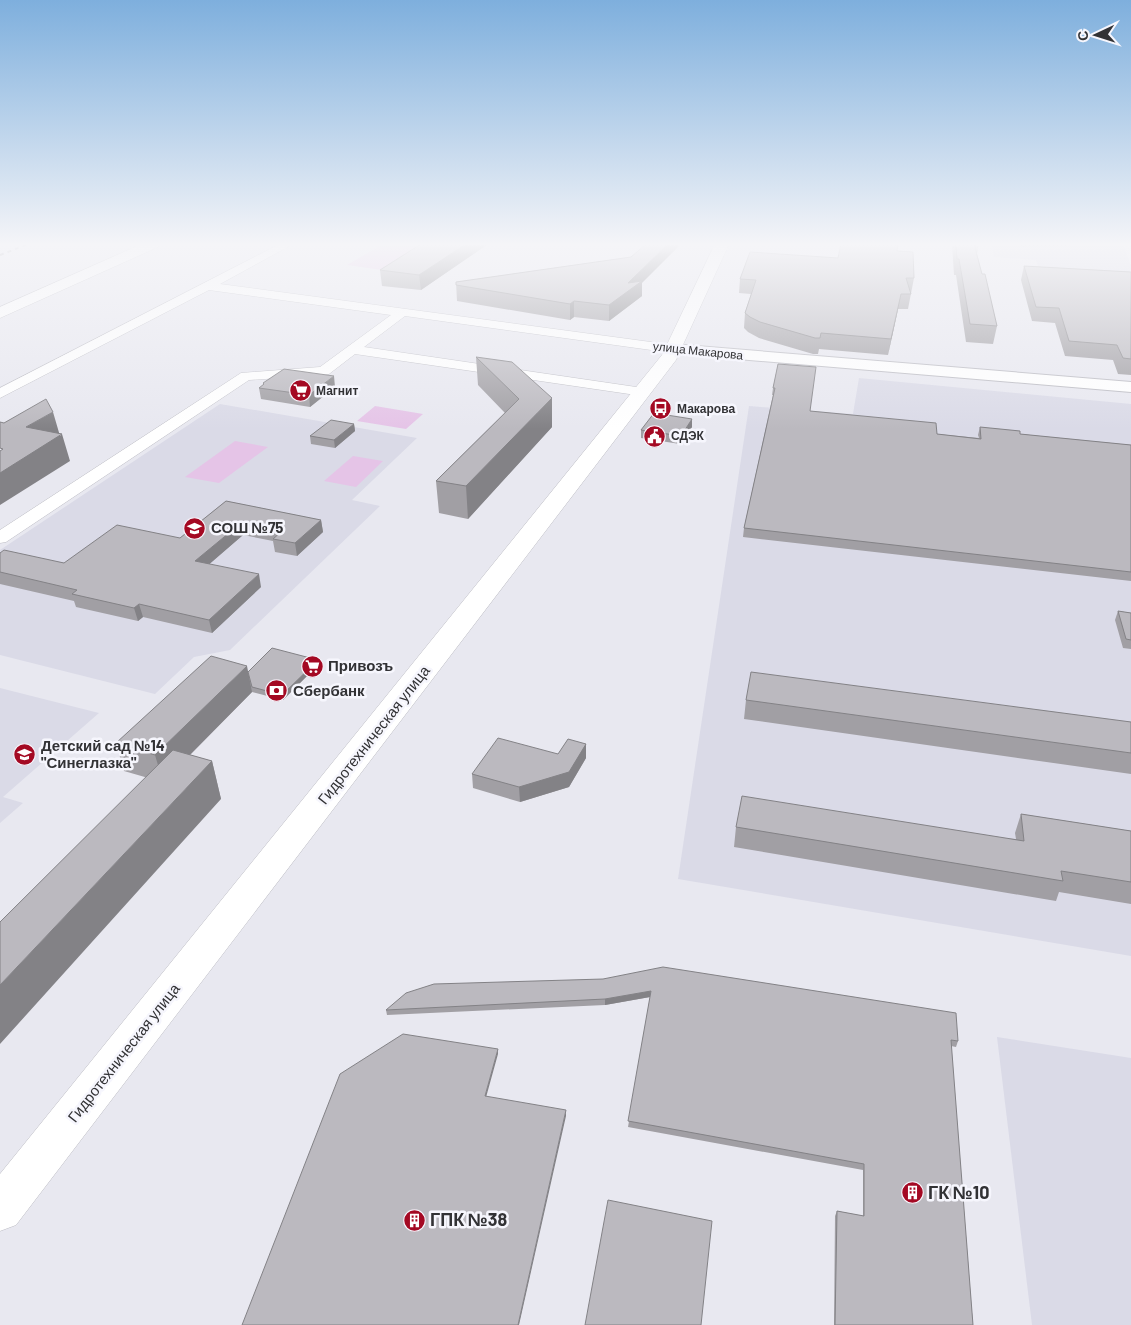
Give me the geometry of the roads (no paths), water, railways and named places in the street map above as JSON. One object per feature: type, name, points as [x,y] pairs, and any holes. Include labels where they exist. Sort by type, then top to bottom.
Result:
[{"type":"main road","points":[[0,313],[16,306]]},
{"type":"main road","name":"Гидротехническая улица","points":[[0,1209],[643,392],[688,306]]},
{"type":"street","points":[[0,394],[169,306]]},
{"type":"street","name":"улица Макарова","points":[[357,306],[664,350]]},
{"type":"street","points":[[0,538],[246,376],[324,371],[404,312]]},
{"type":"street","points":[[354,350],[643,392]]},
{"type":"street","points":[[664,350],[722,361],[776,358],[1131,387]]},
{"type":"place","name":"Магнит","points":[[300,391]]},
{"type":"place","name":"Макарова","points":[[661,409]]},
{"type":"place","name":"СДЭК","points":[[655,436]]},
{"type":"place","name":"СОШ №75","points":[[195,528]]},
{"type":"place","name":"Привозъ","points":[[312,666]]},
{"type":"place","name":"Сбербанк","points":[[277,691]]},
{"type":"place","name":"Детский сад №14 \"Синеглазка\"","points":[[25,755]]},
{"type":"place","name":"ГК №10","points":[[912,1193]]},
{"type":"place","name":"ГПК №38","points":[[414,1220]]}]
